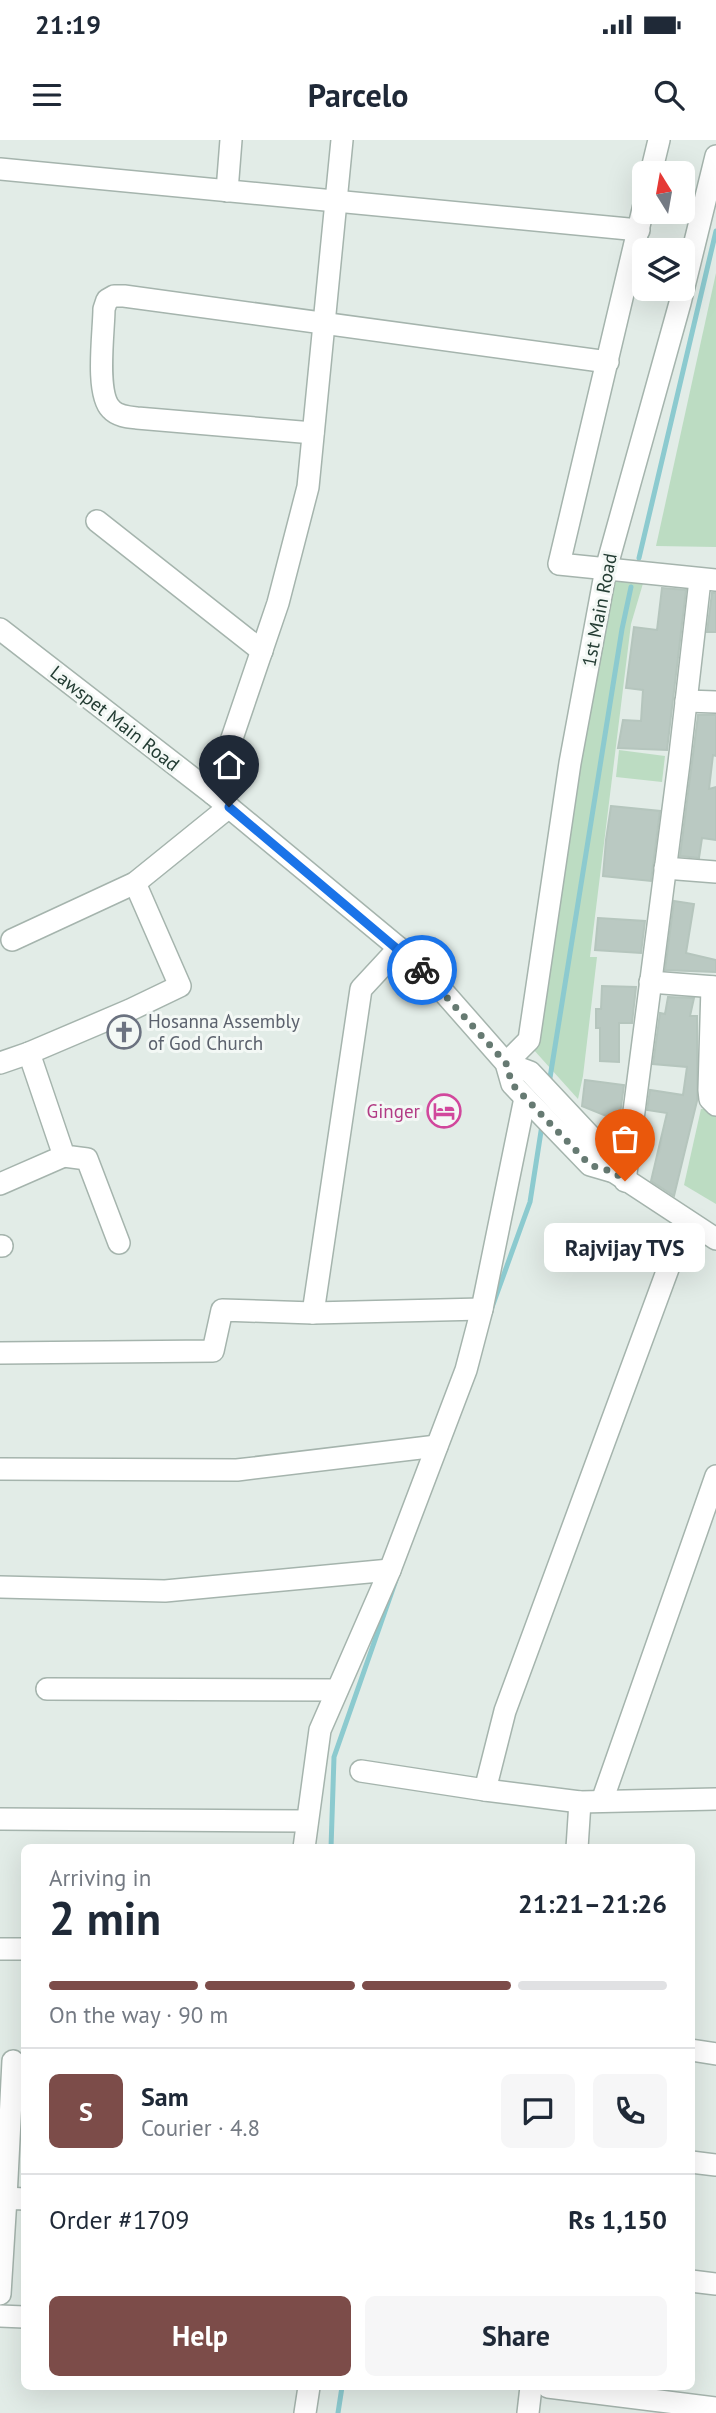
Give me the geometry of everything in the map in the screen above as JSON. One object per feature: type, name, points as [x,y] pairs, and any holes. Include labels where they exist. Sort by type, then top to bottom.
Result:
[{"type":"street","points":[[227,191],[231,140]]},
{"type":"street","points":[[12,940],[135,883],[221,800],[278,603],[308,487],[342,140]]},
{"type":"street","points":[[654,161],[659,140]]},
{"type":"street","name":"1st Main Road","points":[[506,1063],[529,1040],[570,763],[606,569],[680,303],[716,156]]},
{"type":"street","points":[[0,169],[639,230]]},
{"type":"street","points":[[620,1176],[650,982],[686,701],[708,580],[559,564],[640,224]]},
{"type":"street","points":[[313,433],[137,418],[111,410],[104,397],[102,379],[104,309],[107,300],[114,296],[124,296],[608,362]]},
{"type":"street","points":[[97,521],[262,651]]},
{"type":"street","name":"Lawspet Main Road","points":[[0,629],[221,800],[399,948],[432,979],[506,1063]]},
{"type":"street","points":[[686,701],[716,702]]},
{"type":"street","points":[[665,868],[716,872]]},
{"type":"street","points":[[0,1063],[30,1053],[180,986],[135,883]]},
{"type":"street","points":[[313,1313],[361,989],[399,948]]},
{"type":"street","points":[[650,982],[714,987],[709,1090],[710,1099],[716,1104]]},
{"type":"street","points":[[30,1053],[64,1156]]},
{"type":"street","points":[[506,1063],[512,1084],[590,1165],[620,1176],[716,1239]]},
{"type":"street","points":[[506,1063],[530,1072],[605,1152],[620,1176]]},
{"type":"street","points":[[304,1844],[320,1730],[390,1570],[466,1370],[482,1309],[525,1098]]},
{"type":"street","points":[[0,1184],[64,1156],[87,1159],[119,1243]]},
{"type":"street","points":[[485,1790],[505,1711],[686,1220]]},
{"type":"street","points":[[0,1353],[213,1351],[222,1310],[313,1313],[482,1309]]},
{"type":"street","points":[[0,1469],[237,1470],[437,1447]]},
{"type":"street","points":[[602,1801],[716,1476]]},
{"type":"street","points":[[0,1587],[165,1591],[390,1570]]},
{"type":"street","points":[[47,1689],[337,1690]]},
{"type":"street","points":[[360,1772],[580,1802],[716,1799]]},
{"type":"street","points":[[577,1844],[580,1802]]},
{"type":"street","points":[[0,1819],[307,1821]]},
{"type":"street","points":[[0,1949],[21,1949]]},
{"type":"street","points":[[695,2051],[716,2054]]},
{"type":"street","points":[[0,2294],[10,2198],[12,2061]]},
{"type":"street","points":[[695,2162],[716,2165]]},
{"type":"street","points":[[695,2281],[716,2284]]},
{"type":"street","points":[[0,2316],[21,2317]]},
{"type":"street","points":[[305,2413],[309,2390]]},
{"type":"street","points":[[528,2413],[531,2390]]},
{"type":"street","points":[[573,2390],[716,2407]]},
{"type":"green space","points":[[716,273],[716,547],[656,546]]},
{"type":"green space","points":[[608,576],[644,580],[631,624],[590,957],[597,957],[578,1099],[533,1049]]},
{"type":"green space","points":[[619,750],[665,756],[662,782],[616,777]]},
{"type":"green space","points":[[701,1109],[716,1109],[716,1204],[684,1185]]},
{"type":"building","points":[[662,588],[686,590],[667,750],[618,748],[623,720],[641,721],[643,690],[626,688],[634,627],[657,630]]},
{"type":"building","points":[[712,593],[716,593],[716,632],[707,632]]},
{"type":"building","points":[[698,715],[716,715],[716,756],[713,755],[709,789],[716,787],[716,840],[702,838],[699,858],[680,856]]},
{"type":"building","points":[[611,806],[660,811],[651,881],[603,876]]},
{"type":"building","points":[[674,901],[694,904],[686,953],[716,960],[716,972],[665,970]]},
{"type":"building","points":[[598,918],[645,921],[641,953],[595,950]]},
{"type":"building","points":[[602,986],[636,987],[632,1023],[619,1023],[619,1062],[600,1061],[600,1028],[596,1028],[596,1009],[601,1009]]},
{"type":"building","points":[[668,997],[694,998],[690,1016],[697,1016],[697,1101],[674,1196],[651,1181],[667,1113],[647,1110],[650,1090],[683,1095],[687,1067],[653,1064],[660,1013],[665,1014]]},
{"type":"building","points":[[585,1080],[624,1085],[619,1121],[582,1106]]},
{"type":"waterway","points":[[639,558],[716,231]]},
{"type":"waterway","points":[[549,1084],[631,587]]},
{"type":"waterway","points":[[491,1310],[530,1202],[542,1125]]},
{"type":"waterway","points":[[331,1844],[334,1757],[396,1580]]},
{"type":"waterway","points":[[338,2413],[342,2390]]},
{"type":"way so far","points":[[422,970],[506,1063],[512,1084],[590,1165],[614,1172],[625,1181]]},
{"type":"place","name":"Hosanna Assembly of God Church","points":[[124,1032]]},
{"type":"place","name":"Ginger","points":[[444,1111]]},
{"type":"place","name":"Rajvijay TVS","points":[[625,1181]]},
{"type":"route","points":[[229,807],[422,970]]}]
